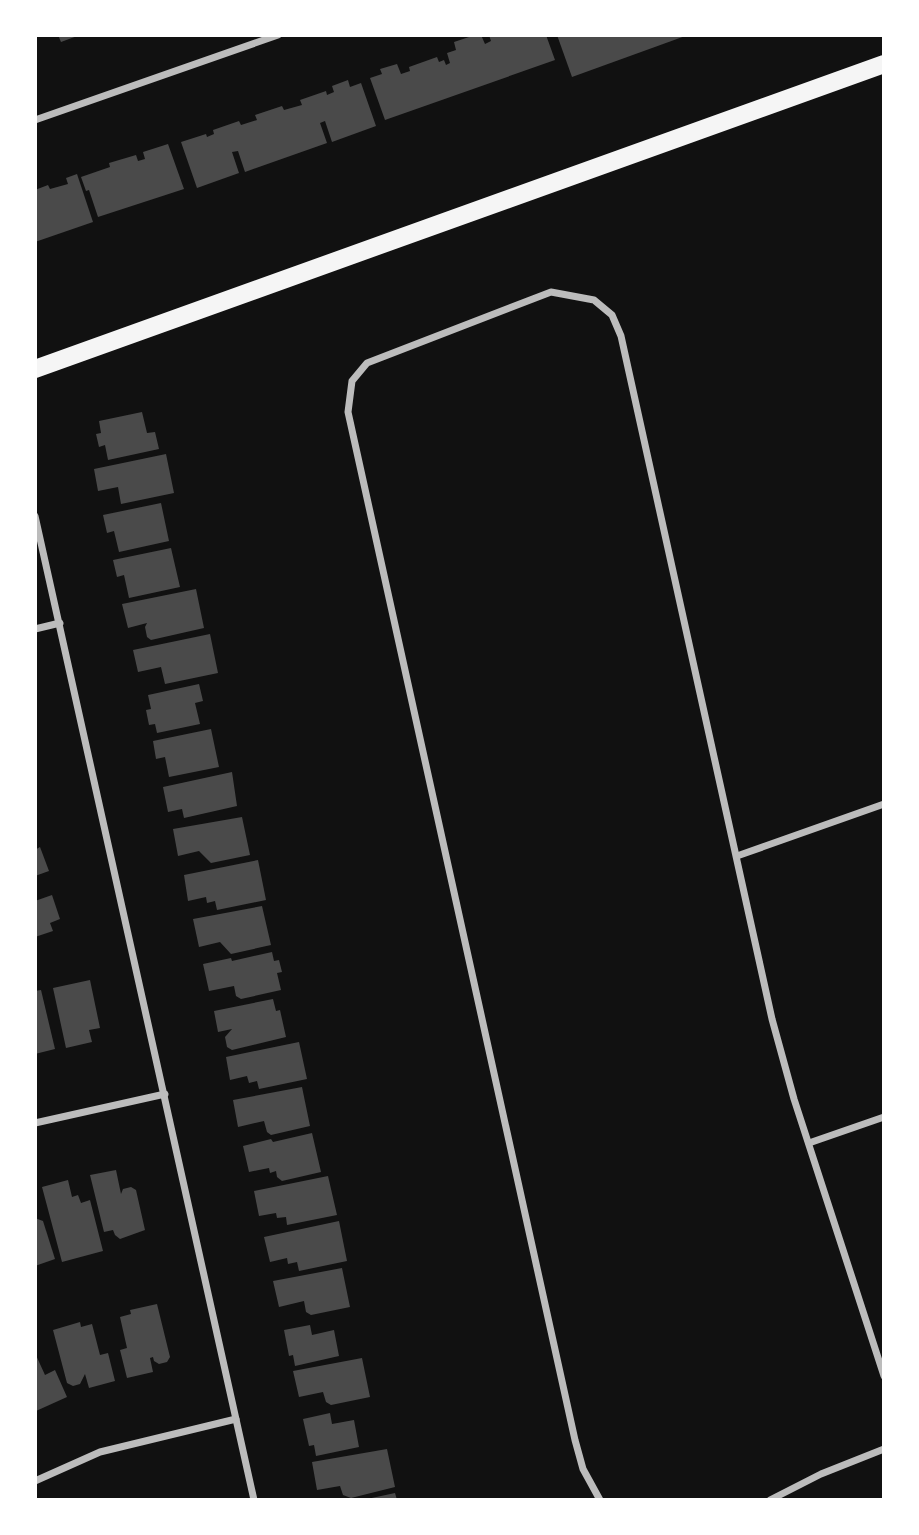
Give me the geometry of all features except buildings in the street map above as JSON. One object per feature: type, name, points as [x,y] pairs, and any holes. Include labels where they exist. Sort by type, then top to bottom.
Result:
[{"type":"main road","points":[[35,369],[884,64]]},
{"type":"street","points":[[35,120],[278,35]]},
{"type":"street","points":[[600,1500],[583,1469],[575,1440],[348,412],[352,381],[367,363],[551,292],[594,300],[612,315],[621,336],[772,1019],[794,1099],[884,1376]]},
{"type":"street","points":[[35,516],[254,1500]]},
{"type":"street","points":[[35,629],[60,623]]},
{"type":"street","points":[[737,856],[884,804]]},
{"type":"street","points":[[35,1123],[165,1094]]},
{"type":"street","points":[[809,1143],[884,1117]]},
{"type":"street","points":[[35,1481],[100,1452],[236,1419]]},
{"type":"street","points":[[770,1500],[821,1474],[884,1449]]}]
